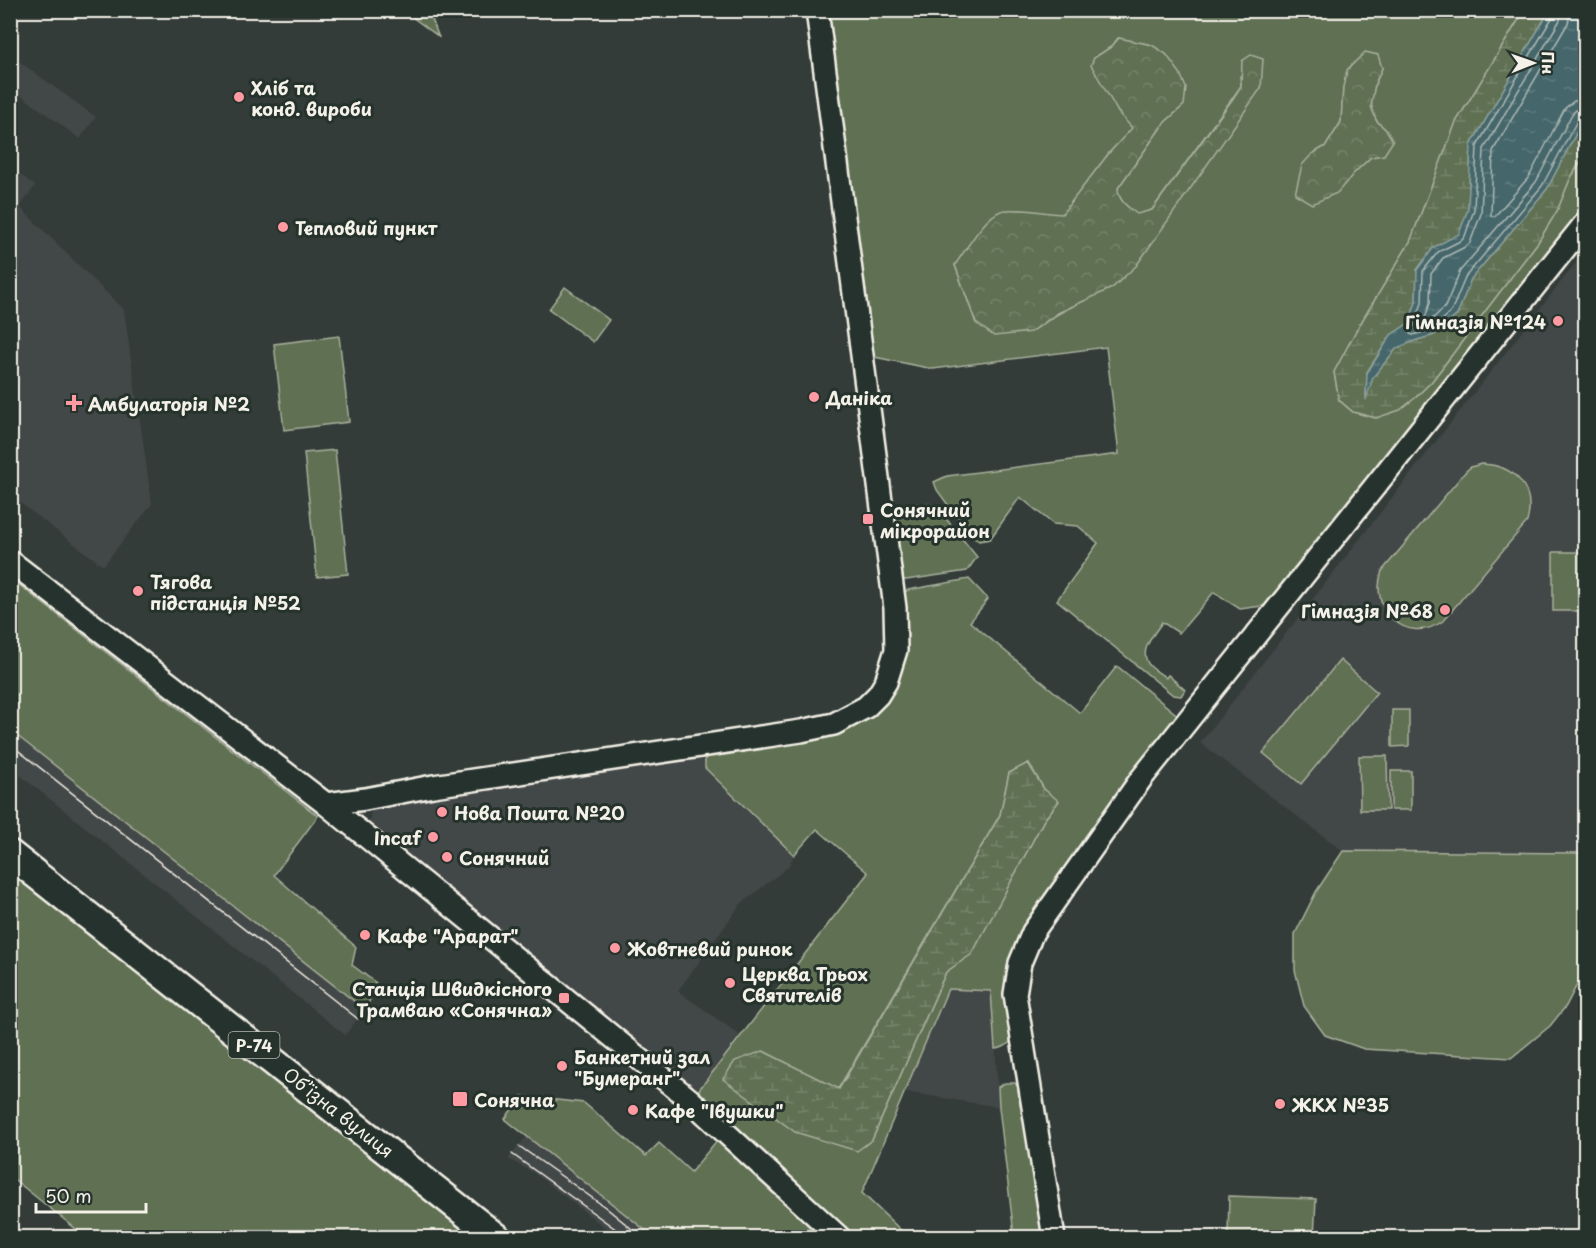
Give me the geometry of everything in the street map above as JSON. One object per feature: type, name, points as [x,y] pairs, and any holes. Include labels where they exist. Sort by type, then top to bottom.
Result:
[{"type":"main road","name":"Обʼїзна вулиця","points":[[10,854],[497,1238]]},
{"type":"street","points":[[326,804],[801,731],[834,724],[866,707],[878,695],[886,682],[896,650],[895,608],[817,10]]},
{"type":"street","points":[[1054,1238],[1015,994],[1020,963],[1033,932],[1098,838],[1179,731],[1586,222]]},
{"type":"street","points":[[10,561],[326,804],[689,1099],[840,1238]]},
{"type":"shaded area","points":[[20,62],[96,117],[80,139],[11,88],[11,76]]},
{"type":"shaded area","name":"Амбулаторія №2","points":[[11,167],[35,186],[20,207],[124,310],[152,504],[103,566],[11,496]]},
{"type":"shaded area","name":"Гімназія №68","points":[[1585,251],[1585,853],[1343,851],[1200,743]]},
{"type":"shaded area","points":[[10,731],[359,1005],[367,1007],[345,1035],[11,768]]},
{"type":"shaded area","name":"Жовтневий ринок","points":[[705,750],[705,768],[794,855],[788,867],[741,904],[678,991],[740,1035],[698,1091],[369,822],[373,801]]},
{"type":"shaded area","points":[[948,989],[992,991],[999,1107],[905,1092]]},
{"type":"shaded area","points":[[527,1136],[654,1237],[617,1237],[534,1173],[508,1159]]},
{"type":"green space","points":[[404,11],[429,11],[438,37]]},
{"type":"green space","points":[[825,11],[1524,11],[1456,122],[1410,242],[1357,329],[1334,372],[1339,400],[1353,412],[1376,418],[1415,398],[1432,381],[1538,242],[1557,211],[1570,179],[1585,156],[1585,207],[1269,605],[1240,609],[1214,592],[1179,633],[1162,622],[1148,643],[1146,660],[1153,669],[1166,678],[1168,675],[1185,690],[1181,696],[1173,695],[1057,600],[1098,543],[1078,526],[1053,524],[1020,497],[990,539],[979,541],[971,536],[937,490],[934,482],[947,476],[1119,454],[1106,347],[933,369],[870,356]],"holes":[[[1118,38],[1152,45],[1184,105],[1164,123],[1118,188],[1122,200],[1137,215],[1152,210],[1241,86],[1240,76],[1261,88],[1084,300],[1031,332],[976,323],[955,265],[983,226],[1020,210],[1062,215],[1109,153],[1133,128],[1118,112],[1094,58],[1111,47]],[[1382,68],[1373,94],[1372,107],[1376,120],[1387,131],[1371,157],[1355,172],[1312,154],[1326,146],[1341,122],[1343,87]]]},
{"type":"green space","points":[[1524,11],[1549,11],[1471,145],[1468,209],[1459,235],[1434,247],[1417,270],[1416,302],[1409,323],[1391,335],[1367,372],[1366,397],[1373,377],[1397,348],[1434,335],[1457,315],[1471,279],[1547,189],[1585,116],[1585,153],[1570,179],[1557,211],[1538,242],[1432,381],[1400,410],[1376,418],[1353,412],[1339,400],[1334,372],[1357,329],[1410,242],[1456,122]]},
{"type":"green space","points":[[1119,38],[1152,45],[1166,54],[1180,73],[1186,88],[1184,105],[1164,123],[1118,188],[1122,200],[1137,214],[1152,210],[1234,97],[1241,86],[1242,61],[1251,55],[1263,59],[1261,88],[1136,266],[1112,288],[1058,313],[1031,332],[994,336],[976,323],[955,265],[982,227],[1001,211],[1022,210],[1062,214],[1109,153],[1132,128],[1118,112],[1091,65],[1094,58],[1111,47]]},
{"type":"green space","points":[[1365,52],[1378,55],[1382,68],[1375,84],[1371,106],[1376,120],[1393,141],[1384,155],[1371,157],[1337,193],[1312,204],[1295,194],[1302,165],[1312,154],[1326,146],[1341,122],[1343,87],[1347,70]]},
{"type":"green space","points":[[565,287],[609,320],[593,342],[549,309]]},
{"type":"green space","points":[[339,336],[349,422],[284,430],[274,344]]},
{"type":"green space","points":[[335,450],[348,574],[317,577],[304,453]]},
{"type":"green space","points":[[1481,464],[1504,469],[1520,481],[1528,499],[1527,522],[1443,621],[1429,628],[1416,630],[1404,627],[1393,620],[1385,610],[1380,598],[1379,585],[1382,571],[1466,471]]},
{"type":"green space","points":[[906,504],[935,505],[977,557],[967,571],[906,580],[899,579],[891,516]]},
{"type":"green space","points":[[1553,552],[1585,552],[1585,611],[1553,611]]},
{"type":"green space","points":[[10,578],[318,816],[274,875],[356,947],[352,965],[376,983],[367,1007],[359,1005],[11,731]]},
{"type":"green space","points":[[969,579],[988,599],[970,622],[1080,713],[1117,666],[1181,718],[1027,929],[1013,1037],[1010,1042],[1004,1047],[995,1049],[991,991],[948,989],[862,1193],[908,1237],[856,1237],[698,1091],[868,873],[817,829],[794,855],[705,768],[705,750],[870,714],[901,595],[908,590]],"holes":[[[1029,763],[1044,789],[1058,802],[1044,820],[972,953],[946,972],[872,1140],[763,1051],[838,1089],[1000,815],[1009,773]]]},
{"type":"green space","points":[[1340,660],[1377,692],[1301,784],[1263,753]]},
{"type":"green space","points":[[1392,710],[1409,710],[1409,746],[1392,747]]},
{"type":"green space","points":[[1359,756],[1387,756],[1388,810],[1360,810]]},
{"type":"green space","points":[[1028,763],[1044,789],[1059,801],[1044,820],[972,954],[946,972],[872,1140],[857,1151],[795,1132],[723,1079],[735,1061],[763,1051],[839,1089],[1000,815],[1009,773]]},
{"type":"green space","points":[[1391,771],[1411,771],[1411,810],[1391,810]]},
{"type":"green space","points":[[1343,851],[1585,853],[1585,969],[1566,1006],[1550,1026],[1511,1058],[1364,1049],[1325,1035],[1304,1006],[1295,970],[1295,934],[1316,892]]},
{"type":"green space","points":[[10,854],[497,1237],[86,1237],[11,1177]]},
{"type":"green space","points":[[1005,1083],[1015,1083],[1022,1092],[1042,1228],[1029,1236],[1014,1235],[999,1107],[998,1087]]},
{"type":"green space","points":[[521,1096],[584,1103],[646,1156],[659,1143],[691,1172],[718,1139],[824,1237],[654,1237],[505,1119]]},
{"type":"green space","points":[[1229,1196],[1316,1199],[1314,1237],[1228,1236]]},
{"type":"water","points":[[1549,11],[1585,11],[1585,116],[1547,189],[1471,279],[1457,315],[1434,335],[1397,348],[1373,377],[1366,400],[1367,373],[1391,335],[1409,323],[1416,302],[1417,270],[1434,247],[1459,234],[1468,209],[1471,145]]},
{"type":"tram line","points":[[10,744],[358,1019]]},
{"type":"tram line","points":[[519,1146],[605,1207],[643,1238]]},
{"type":"tram line","points":[[512,1154],[628,1238]]},
{"type":"place","name":"Хліб та конд. вироби","points":[[239,97]]},
{"type":"place","name":"Тепловий пункт","points":[[283,227]]},
{"type":"place","name":"Гімназія №124","points":[[1558,321]]},
{"type":"place","name":"Даніка","points":[[814,397]]},
{"type":"place","name":"Амбулаторія №2","points":[[74,403]]},
{"type":"place","name":"Сонячний мікрорайон","points":[[868,519]]},
{"type":"place","name":"Тягова підстанція №52","points":[[138,591]]},
{"type":"place","name":"Гімназія №68","points":[[1445,610]]},
{"type":"place","name":"Нова Пошта №20","points":[[442,812]]},
{"type":"place","name":"Incaf","points":[[433,837]]},
{"type":"place","name":"Сонячний","points":[[447,857]]},
{"type":"place","name":"Кафе \"Арарат\"","points":[[365,935]]},
{"type":"place","name":"Жовтневий ринок","points":[[615,948]]},
{"type":"place","name":"Церква Трьох Святителів","points":[[730,983]]},
{"type":"place","name":"Станцiя Швидкiсного Трамваю «Сонячна»","points":[[564,998]]},
{"type":"place","name":"Банкетний зал \"Бумеранг\"","points":[[562,1066]]},
{"type":"place","name":"Сонячна","points":[[460,1099]]},
{"type":"place","name":"ЖКХ №35","points":[[1280,1104]]},
{"type":"place","name":"Кафе \"Івушки\"","points":[[633,1110]]}]
